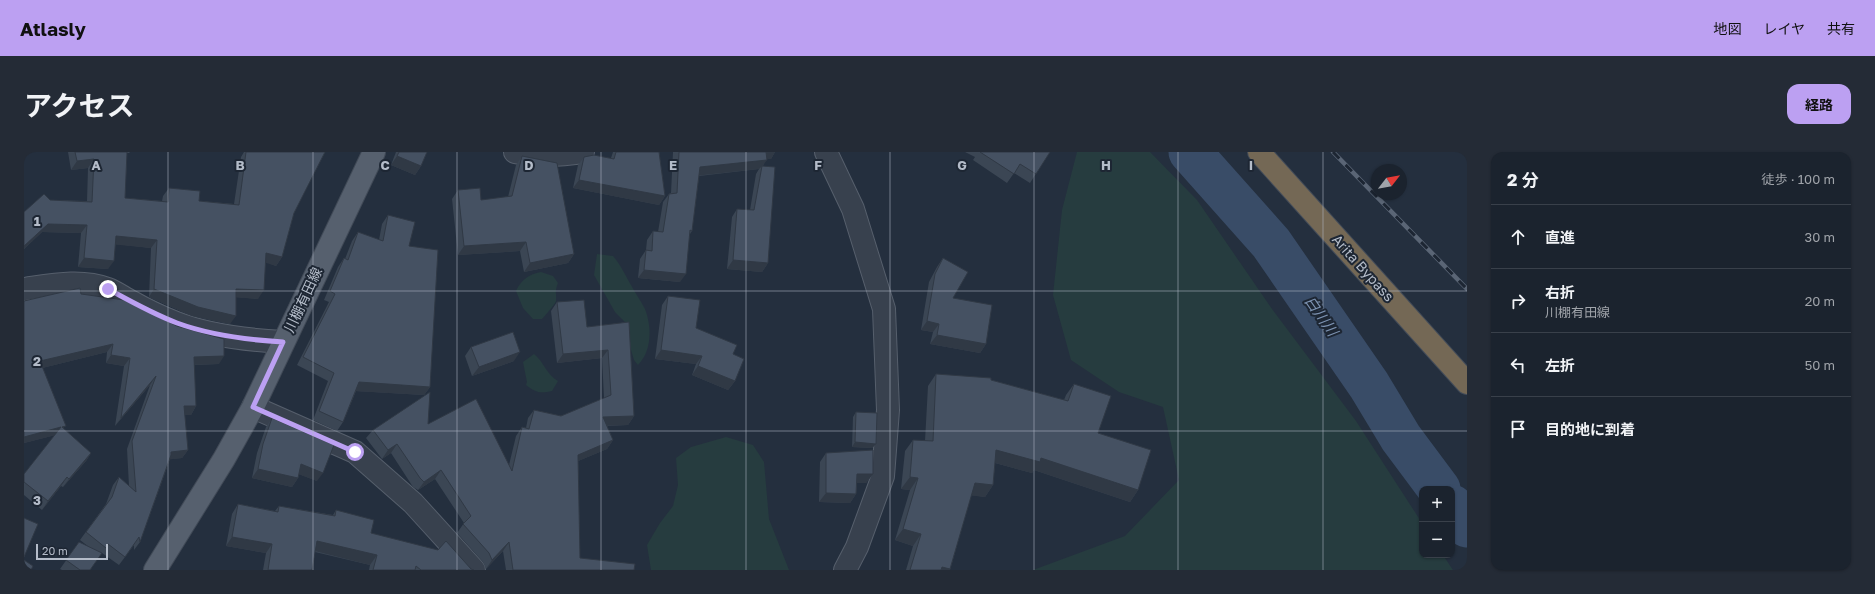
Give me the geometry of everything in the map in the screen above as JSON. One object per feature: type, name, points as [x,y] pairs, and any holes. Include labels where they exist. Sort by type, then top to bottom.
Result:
[{"type":"highway","name":"Arita Bypass","points":[[1259,152],[1467,383]]},
{"type":"main road","name":"川棚有田線","points":[[155,570],[224,459],[253,407],[374,152]]},
{"type":"street","points":[[515,152],[530,156],[550,156],[583,152]]},
{"type":"street","points":[[826,152],[853,209],[884,309],[888,410],[883,476],[857,547],[845,570]]},
{"type":"street","points":[[24,289],[68,283],[83,284],[108,289],[133,303],[177,323],[210,332],[260,341],[283,342]]},
{"type":"street","points":[[253,407],[355,452],[413,504],[474,570]]},
{"type":"green space","points":[[1077,152],[1150,152],[1197,200],[1272,309],[1356,421],[1419,518],[1419,558],[1445,558],[1453,570],[1033,570],[1125,536],[1179,480],[1163,407],[1119,392],[1071,360],[1053,295],[1062,210]]},
{"type":"green space","points":[[597,254],[613,256],[621,266],[645,309],[650,331],[646,353],[638,365],[634,360],[631,350],[626,323],[615,312],[594,275]]},
{"type":"green space","points":[[541,272],[553,276],[558,283],[556,301],[542,319],[533,319],[523,308],[516,291],[526,278]]},
{"type":"green space","points":[[534,354],[551,375],[558,381],[552,391],[538,392],[526,385],[527,382],[523,362]]},
{"type":"green space","points":[[726,437],[753,445],[764,462],[769,519],[789,570],[651,570],[647,545],[660,523],[673,506],[678,485],[676,458],[691,447]]},
{"type":"building","points":[[75,152],[127,152],[125,198],[168,202],[169,188],[200,191],[199,201],[239,205],[246,152],[325,152],[294,213],[282,257],[266,253],[264,290],[236,289],[236,316],[198,307],[154,289],[157,240],[116,236],[114,261],[84,258],[87,225],[48,224],[24,246],[24,212],[44,194],[50,200],[92,202],[94,159],[77,161]]},
{"type":"building","points":[[399,152],[427,152],[421,166],[397,156]]},
{"type":"building","points":[[616,152],[659,152],[665,196],[579,180],[584,157],[594,155],[614,159]]},
{"type":"building","points":[[679,152],[766,152],[767,160],[700,167],[692,231],[690,230],[686,274],[644,270],[646,250],[652,251],[653,231],[663,232],[669,194],[677,193]]},
{"type":"building","points":[[980,152],[1050,152],[1036,174],[1020,164],[1014,174]]},
{"type":"building","points":[[522,156],[557,163],[574,254],[530,263],[526,242],[464,246],[458,190],[480,188],[481,200],[512,196]]},
{"type":"building","points":[[762,166],[775,167],[768,263],[733,260],[737,209],[754,210]]},
{"type":"building","points":[[388,215],[415,222],[409,246],[438,250],[430,387],[359,382],[343,422],[319,411],[334,373],[303,357],[335,294],[330,291],[344,258],[348,260],[358,232],[383,241]]},
{"type":"building","points":[[943,258],[968,272],[953,298],[992,305],[986,344],[937,335],[939,324],[927,321],[935,274]]},
{"type":"building","points":[[80,288],[81,294],[124,300],[177,326],[224,339],[224,356],[194,357],[196,406],[184,406],[188,450],[171,452],[140,542],[139,537],[125,557],[108,544],[106,548],[86,532],[112,497],[119,477],[136,492],[132,441],[156,376],[121,418],[130,358],[111,355],[113,344],[40,361],[66,426],[62,427],[91,453],[69,479],[67,477],[48,501],[24,482],[24,474],[61,427],[24,437],[24,301]]},
{"type":"building","points":[[668,296],[700,300],[696,328],[737,345],[733,354],[744,359],[735,381],[698,366],[702,356],[661,350]]},
{"type":"building","points":[[584,300],[587,327],[629,322],[634,416],[603,417],[613,440],[578,455],[580,558],[635,564],[634,570],[513,570],[509,542],[492,560],[489,553],[463,524],[471,516],[441,470],[424,482],[397,444],[388,450],[373,430],[430,392],[428,424],[476,399],[512,471],[522,427],[529,429],[534,410],[561,416],[611,395],[608,350],[563,354],[557,302]]},
{"type":"building","points":[[513,332],[520,352],[479,367],[471,347]]},
{"type":"building","points":[[936,374],[991,378],[991,380],[1068,401],[1074,384],[1111,396],[1098,433],[1151,450],[1138,490],[1041,458],[1040,462],[996,450],[993,485],[975,483],[950,569],[942,567],[941,570],[910,570],[921,534],[903,529],[918,478],[910,477],[913,440],[933,441]]},
{"type":"building","points":[[856,412],[877,413],[876,444],[855,442]]},
{"type":"building","points":[[272,418],[334,445],[323,473],[301,464],[298,478],[258,469],[263,444]]},
{"type":"building","points":[[873,450],[873,474],[857,474],[856,494],[826,493],[826,453]]},
{"type":"building","points":[[238,504],[278,512],[279,506],[335,516],[336,510],[374,520],[371,533],[438,550],[446,541],[471,569],[474,570],[421,570],[416,566],[415,570],[373,570],[377,555],[317,541],[312,570],[268,570],[272,544],[232,537]]},
{"type":"building","points":[[24,518],[38,524],[24,557]]},
{"type":"building","points":[[79,542],[102,553],[90,570],[80,570],[66,560]]},
{"type":"building","points":[[24,560],[33,566],[31,570],[24,570]]},
{"type":"waterway","name":"白川川","points":[[1190,152],[1271,243],[1369,385],[1401,438],[1437,486]]},
{"type":"waterway","name":"白川川","points":[[1455,510],[1467,526]]},
{"type":"railway","points":[[1333,152],[1467,289]]},
{"type":"route","points":[[108,289],[133,303],[177,323],[210,332],[260,341],[283,342],[253,407],[355,452]]}]
